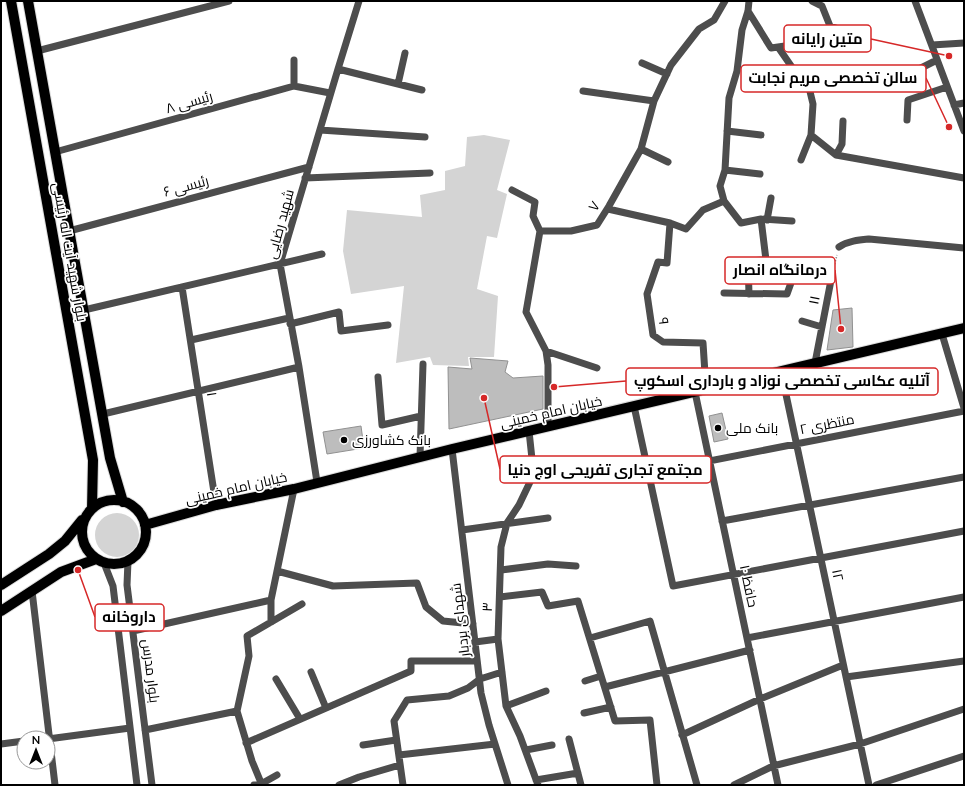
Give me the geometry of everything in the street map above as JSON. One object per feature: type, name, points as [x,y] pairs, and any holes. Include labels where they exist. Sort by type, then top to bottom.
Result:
[{"type":"main road","name":"بلوار شهید آیت اله رئیسی","points":[[11,1],[93,460],[89,512]]},
{"type":"main road","name":"بلوار شهید آیت اله رئیسی","points":[[28,1],[110,458],[123,502]]},
{"type":"main road","points":[[28,97],[45,94]]},
{"type":"main road","name":"خیابان امام خمینی","points":[[145,525],[216,505],[294,489],[452,449],[964,328]]},
{"type":"main road","points":[[1,585],[50,554],[65,541],[89,512],[98,504],[106,501],[115,500],[131,505],[137,510],[145,525],[146,533],[143,545],[135,556],[121,563],[112,564],[100,561],[85,547],[81,531],[83,523],[89,512]]},
{"type":"main road","points":[[1,611],[61,572],[100,561]]},
{"type":"street","points":[[37,51],[229,1]]},
{"type":"street","name":"شهید رضایی","points":[[317,482],[299,367],[280,264],[330,93],[359,1]]},
{"type":"street","name":"۷","points":[[540,231],[571,231],[597,225],[608,209],[641,149],[654,101],[672,65],[699,28],[714,20],[725,1]]},
{"type":"street","points":[[749,1],[748,11],[742,30],[737,71],[729,98],[725,170],[720,186],[724,201],[741,223],[764,220],[792,221]]},
{"type":"street","points":[[812,1],[822,6],[830,26],[862,37]]},
{"type":"street","points":[[915,1],[964,131]]},
{"type":"street","points":[[748,11],[771,48],[792,44],[799,29]]},
{"type":"street","points":[[932,46],[964,43]]},
{"type":"street","points":[[778,47],[796,73],[806,76],[813,104],[811,135],[801,160]]},
{"type":"street","points":[[398,84],[404,53]]},
{"type":"street","points":[[294,60],[294,86]]},
{"type":"street","points":[[889,84],[937,60]]},
{"type":"street","points":[[642,63],[667,74]]},
{"type":"street","points":[[338,69],[422,90]]},
{"type":"street","points":[[808,82],[831,73],[856,72]]},
{"type":"street","name":"رئیسی ۸","points":[[55,152],[294,86],[330,93]]},
{"type":"street","points":[[906,120],[908,100],[947,87]]},
{"type":"street","points":[[583,90],[654,101]]},
{"type":"street","points":[[954,105],[964,104]]},
{"type":"street","points":[[836,155],[842,144],[843,121]]},
{"type":"street","points":[[320,130],[425,137]]},
{"type":"street","points":[[727,131],[761,135]]},
{"type":"street","points":[[811,135],[836,155],[964,178]]},
{"type":"street","points":[[641,149],[668,162]]},
{"type":"street","name":"رئیسی ۶","points":[[69,231],[309,166]]},
{"type":"street","points":[[725,170],[760,174]]},
{"type":"street","points":[[306,178],[430,173]]},
{"type":"street","points":[[512,190],[535,202],[533,216],[540,231],[526,312],[546,351],[548,365],[548,426]]},
{"type":"street","points":[[749,294],[748,261],[766,260],[764,220],[771,198]]},
{"type":"street","points":[[608,209],[686,228],[703,210],[724,201]]},
{"type":"street","name":"۹","points":[[670,223],[667,263],[658,262],[647,294],[653,335],[663,342],[703,342],[706,389]]},
{"type":"street","points":[[839,247],[857,240],[869,239],[964,248]]},
{"type":"street","points":[[84,310],[322,254]]},
{"type":"street","name":"۱۱","points":[[724,293],[787,294],[797,266],[832,275],[815,363]]},
{"type":"street","name":"۱","points":[[182,287],[216,505]]},
{"type":"street","points":[[191,340],[339,312],[341,331],[388,325]]},
{"type":"street","points":[[802,321],[822,327]]},
{"type":"street","points":[[942,334],[964,409]]},
{"type":"street","points":[[546,351],[597,368]]},
{"type":"street","points":[[420,457],[422,364]]},
{"type":"street","points":[[103,414],[299,367]]},
{"type":"street","name":"۱۲","points":[[781,371],[868,785]]},
{"type":"street","points":[[378,377],[382,425],[421,416]]},
{"type":"street","name":"حافظ ۱۰","points":[[695,392],[778,785]]},
{"type":"street","points":[[634,406],[673,586],[964,531]]},
{"type":"street","name":"منتظری ۲","points":[[648,472],[964,409]]},
{"type":"street","name":"۳","points":[[529,431],[532,459],[530,482],[519,505],[507,523],[501,547],[498,639],[506,706],[526,750],[537,782]]},
{"type":"street","name":"شهدای بردبار","points":[[452,449],[477,661],[486,712],[508,785]]},
{"type":"street","points":[[722,521],[964,476]]},
{"type":"street","points":[[271,622],[272,600],[277,571],[294,489]]},
{"type":"street","points":[[462,530],[548,518]]},
{"type":"street","name":"بلوار مدرس","points":[[128,560],[127,585],[152,785]]},
{"type":"street","name":"بلوار مدرس","points":[[100,561],[113,586],[137,785]]},
{"type":"street","points":[[501,570],[548,564],[576,566]]},
{"type":"street","points":[[277,571],[333,586],[417,583],[426,607],[443,621],[473,624]]},
{"type":"street","points":[[32,591],[48,730]]},
{"type":"street","points":[[500,597],[542,592],[548,606],[578,601],[615,721],[650,720],[657,785]]},
{"type":"street","points":[[747,638],[964,598]]},
{"type":"street","points":[[133,631],[272,600]]},
{"type":"street","points":[[262,784],[252,761],[237,711],[249,656],[247,636],[302,604]]},
{"type":"street","points":[[590,638],[650,621],[696,785]]},
{"type":"street","points":[[475,642],[498,639]]},
{"type":"street","points":[[605,687],[750,650]]},
{"type":"street","points":[[246,743],[411,671],[411,661],[477,661]]},
{"type":"street","points":[[846,677],[964,661]]},
{"type":"street","points":[[682,735],[760,699],[843,664]]},
{"type":"street","points":[[311,672],[326,708]]},
{"type":"street","points":[[403,785],[394,721],[407,700],[450,696],[468,688],[480,679],[502,672]]},
{"type":"street","points":[[585,681],[602,676]]},
{"type":"street","points":[[276,679],[300,719]]},
{"type":"street","points":[[506,706],[546,691]]},
{"type":"street","points":[[584,713],[611,707]]},
{"type":"street","points":[[734,785],[774,766],[860,744],[964,709]]},
{"type":"street","points":[[145,730],[237,711]]},
{"type":"street","points":[[56,737],[130,728]]},
{"type":"street","points":[[569,739],[581,785]]},
{"type":"street","points":[[363,745],[396,740]]},
{"type":"street","points":[[1,744],[16,742]]},
{"type":"street","points":[[399,755],[495,744]]},
{"type":"street","points":[[526,750],[552,745]]},
{"type":"street","points":[[876,785],[964,756]]},
{"type":"street","points":[[339,785],[359,777],[400,765]]},
{"type":"street","points":[[53,770],[55,785]]},
{"type":"street","points":[[537,782],[578,773]]},
{"type":"street","points":[[254,785],[262,784],[277,775]]},
{"type":"path","points":[[832,275],[839,247]]},
{"type":"shaded area","points":[[484,135],[510,140],[497,190],[507,194],[497,238],[487,236],[477,289],[498,296],[494,357],[468,357],[469,366],[433,365],[430,357],[396,363],[404,286],[351,294],[343,251],[347,210],[422,217],[420,195],[445,190],[445,171],[465,166],[467,137]]},
{"type":"shaded area","points":[[121,513],[126,514],[133,519],[138,526],[138,544],[133,551],[126,556],[113,557],[108,556],[101,551],[96,544],[95,531],[96,526],[101,519],[108,514]]},
{"type":"building","points":[[852,308],[853,347],[827,350],[833,310]]},
{"type":"building","points":[[470,358],[508,361],[505,372],[513,378],[543,376],[543,409],[449,429],[448,367],[472,369]]},
{"type":"building","name":"بانک ملی","points":[[722,413],[728,439],[714,442],[709,416]]},
{"type":"building","name":"بانک کشاورزی","points":[[361,426],[364,448],[327,454],[323,432]]},
{"type":"place","name":"متین رایانه","points":[[949,56]]},
{"type":"place","name":"سالن تخصصی مریم نجابت","points":[[949,127]]},
{"type":"place","name":"درمانگاه انصار","points":[[841,329]]},
{"type":"place","name":"آتلیه عکاسی تخصصی نوزاد و بارداری اسکوپ","points":[[554,387]]},
{"type":"place","name":"مجتمع تجاری تفریحی اوج دنیا","points":[[484,398]]},
{"type":"place","name":"بانک ملی","points":[[718,428]]},
{"type":"place","name":"بانک کشاورزی","points":[[344,440]]},
{"type":"place","name":"داروخانه","points":[[78,570]]}]
